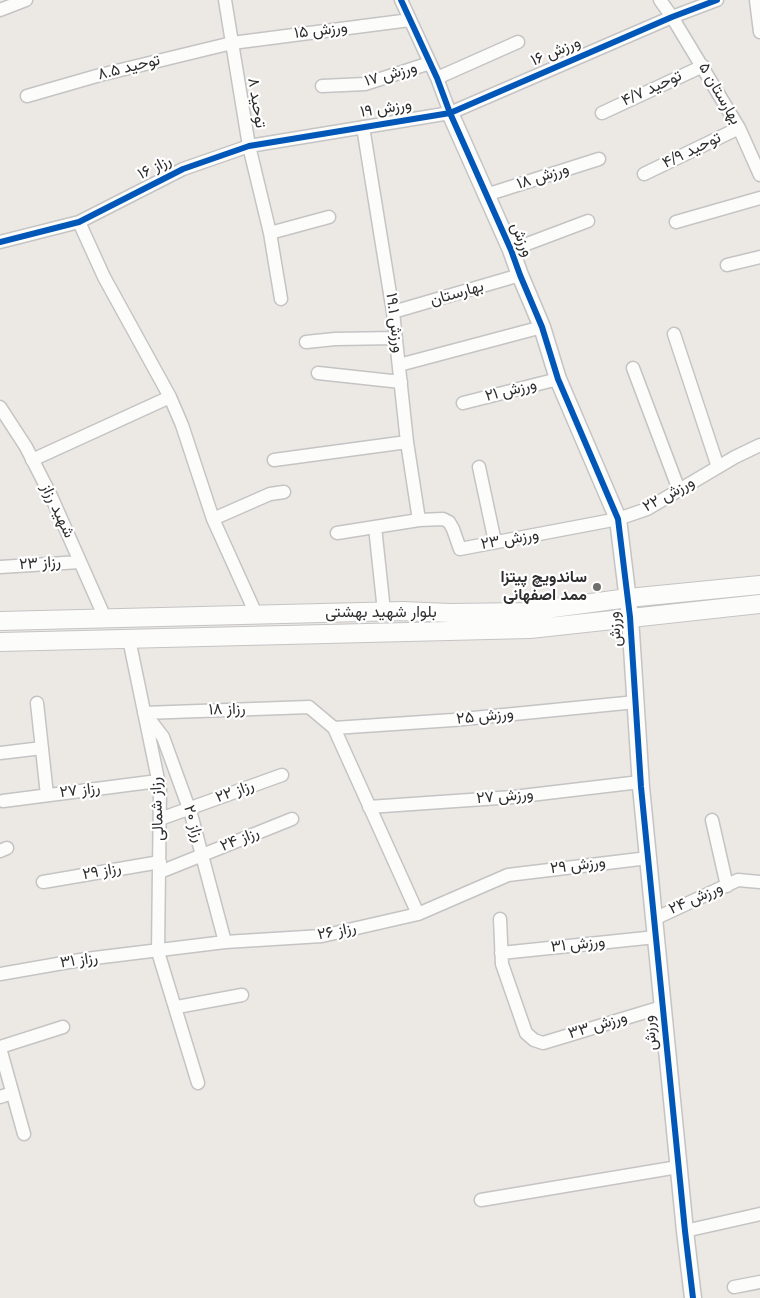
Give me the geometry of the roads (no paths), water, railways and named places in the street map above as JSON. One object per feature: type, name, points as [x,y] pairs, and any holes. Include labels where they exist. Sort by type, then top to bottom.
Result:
[{"type":"main road","name":"بلوار شهید بهشتی","points":[[0,621],[384,611],[450,613],[524,612],[628,598],[760,584]]},
{"type":"main road","name":"بلوار شهید بهشتی","points":[[0,642],[530,630],[760,604]]},
{"type":"main road","points":[[226,614],[226,636]]},
{"type":"street","points":[[0,10],[26,0]]},
{"type":"street","name":"توحید ۸","points":[[225,0],[249,146],[270,233],[281,299]]},
{"type":"street","name":"ورزش","points":[[401,0],[437,78],[450,113],[511,250],[542,327],[558,379],[618,520],[630,618],[640,782],[678,1167],[693,1298]]},
{"type":"street","name":"بهارستان ۵","points":[[660,0],[703,66],[739,128],[760,175]]},
{"type":"street","name":"ورزش ۱۶","points":[[450,113],[672,17],[717,0]]},
{"type":"street","points":[[756,0],[760,32]]},
{"type":"street","name":"ورزش ۱۵","points":[[232,43],[410,20]]},
{"type":"street","points":[[437,78],[518,42]]},
{"type":"street","name":"توحید ۸.۵","points":[[28,96],[100,75],[232,43]]},
{"type":"street","name":"ورزش ۱۷","points":[[322,86],[365,84],[430,63]]},
{"type":"street","name":"توحید ۴/۷","points":[[602,113],[703,66]]},
{"type":"street","name":"ورزش ۱۹","points":[[327,133],[450,113]]},
{"type":"street","name":"ورزش ۱۹.۱","points":[[363,127],[394,312],[407,442],[419,520]]},
{"type":"street","name":"توحید ۴/۹","points":[[644,174],[739,128]]},
{"type":"street","name":"رزاز ۱۶","points":[[0,242],[79,222],[183,169],[249,146],[327,133]]},
{"type":"street","name":"ورزش ۱۸","points":[[486,195],[599,159]]},
{"type":"street","points":[[676,222],[760,198]]},
{"type":"street","points":[[270,233],[328,217]]},
{"type":"street","points":[[511,250],[588,221]]},
{"type":"street","points":[[79,222],[104,277],[170,397],[182,425],[213,518],[256,614]]},
{"type":"street","points":[[727,265],[760,257]]},
{"type":"street","name":"بهارستان","points":[[394,312],[520,276]]},
{"type":"street","points":[[399,365],[542,327]]},
{"type":"street","points":[[674,334],[718,467]]},
{"type":"street","points":[[306,342],[335,339],[396,338]]},
{"type":"street","points":[[632,368],[679,490]]},
{"type":"street","points":[[318,373],[401,382]]},
{"type":"street","name":"ورزش ۲۱","points":[[463,403],[558,379]]},
{"type":"street","points":[[32,460],[170,397]]},
{"type":"street","name":"شهید رزاز","points":[[0,407],[32,460],[106,618]]},
{"type":"street","points":[[274,460],[407,442]]},
{"type":"street","name":"ورزش ۲۲","points":[[618,520],[647,509],[718,467],[760,445]]},
{"type":"street","points":[[479,466],[495,542]]},
{"type":"street","points":[[213,518],[270,494],[284,492]]},
{"type":"street","name":"ورزش ۲۳","points":[[419,520],[442,519],[449,522],[454,529],[460,549],[618,520]]},
{"type":"street","points":[[337,533],[419,520]]},
{"type":"street","points":[[375,527],[384,611]]},
{"type":"street","name":"رزاز ۲۳","points":[[0,567],[80,562]]},
{"type":"street","name":"رزاز شمالی","points":[[129,639],[160,789],[158,952],[198,1083]]},
{"type":"street","name":"ورزش ۲۵","points":[[334,728],[453,720],[636,702]]},
{"type":"street","points":[[37,703],[47,795]]},
{"type":"street","name":"رزاز ۱۸","points":[[144,713],[309,707],[334,728]]},
{"type":"street","name":"رزاز ۲۰","points":[[144,713],[163,737],[189,808],[225,942]]},
{"type":"street","points":[[334,728],[418,914]]},
{"type":"street","points":[[0,753],[42,748]]},
{"type":"street","name":"رزاز ۲۲","points":[[160,819],[282,775]]},
{"type":"street","name":"رزاز ۲۷","points":[[3,801],[158,781]]},
{"type":"street","name":"ورزش ۲۷","points":[[369,807],[513,797],[640,782]]},
{"type":"street","name":"رزاز ۲۴","points":[[160,867],[202,855],[292,819]]},
{"type":"street","points":[[712,820],[732,883],[760,882]]},
{"type":"street","name":"ورزش ۲۹","points":[[508,875],[648,858]]},
{"type":"street","name":"رزاز ۲۹","points":[[43,882],[160,867]]},
{"type":"street","name":"رزاز ۲۶","points":[[158,952],[225,942],[322,936],[418,914],[508,875]]},
{"type":"street","name":"ورزش ۲۴","points":[[654,918],[732,883]]},
{"type":"street","points":[[500,919],[501,953]]},
{"type":"street","name":"ورزش ۳۱","points":[[501,953],[656,937]]},
{"type":"street","name":"رزاز ۳۱","points":[[0,974],[86,959],[158,952]]},
{"type":"street","name":"ورزش ۳۳","points":[[501,953],[502,964],[526,1033],[534,1040],[543,1043],[662,1007]]},
{"type":"street","points":[[176,1008],[242,995]]},
{"type":"street","points":[[24,1134],[6,1095],[0,1048],[63,1027]]},
{"type":"street","points":[[481,1200],[678,1167]]},
{"type":"street","points":[[685,1231],[760,1214]]},
{"type":"street","points":[[734,1287],[760,1282]]},
{"type":"place","name":"ساندویچ پیتزا ممد اصفهانی","points":[[597,587]]}]
